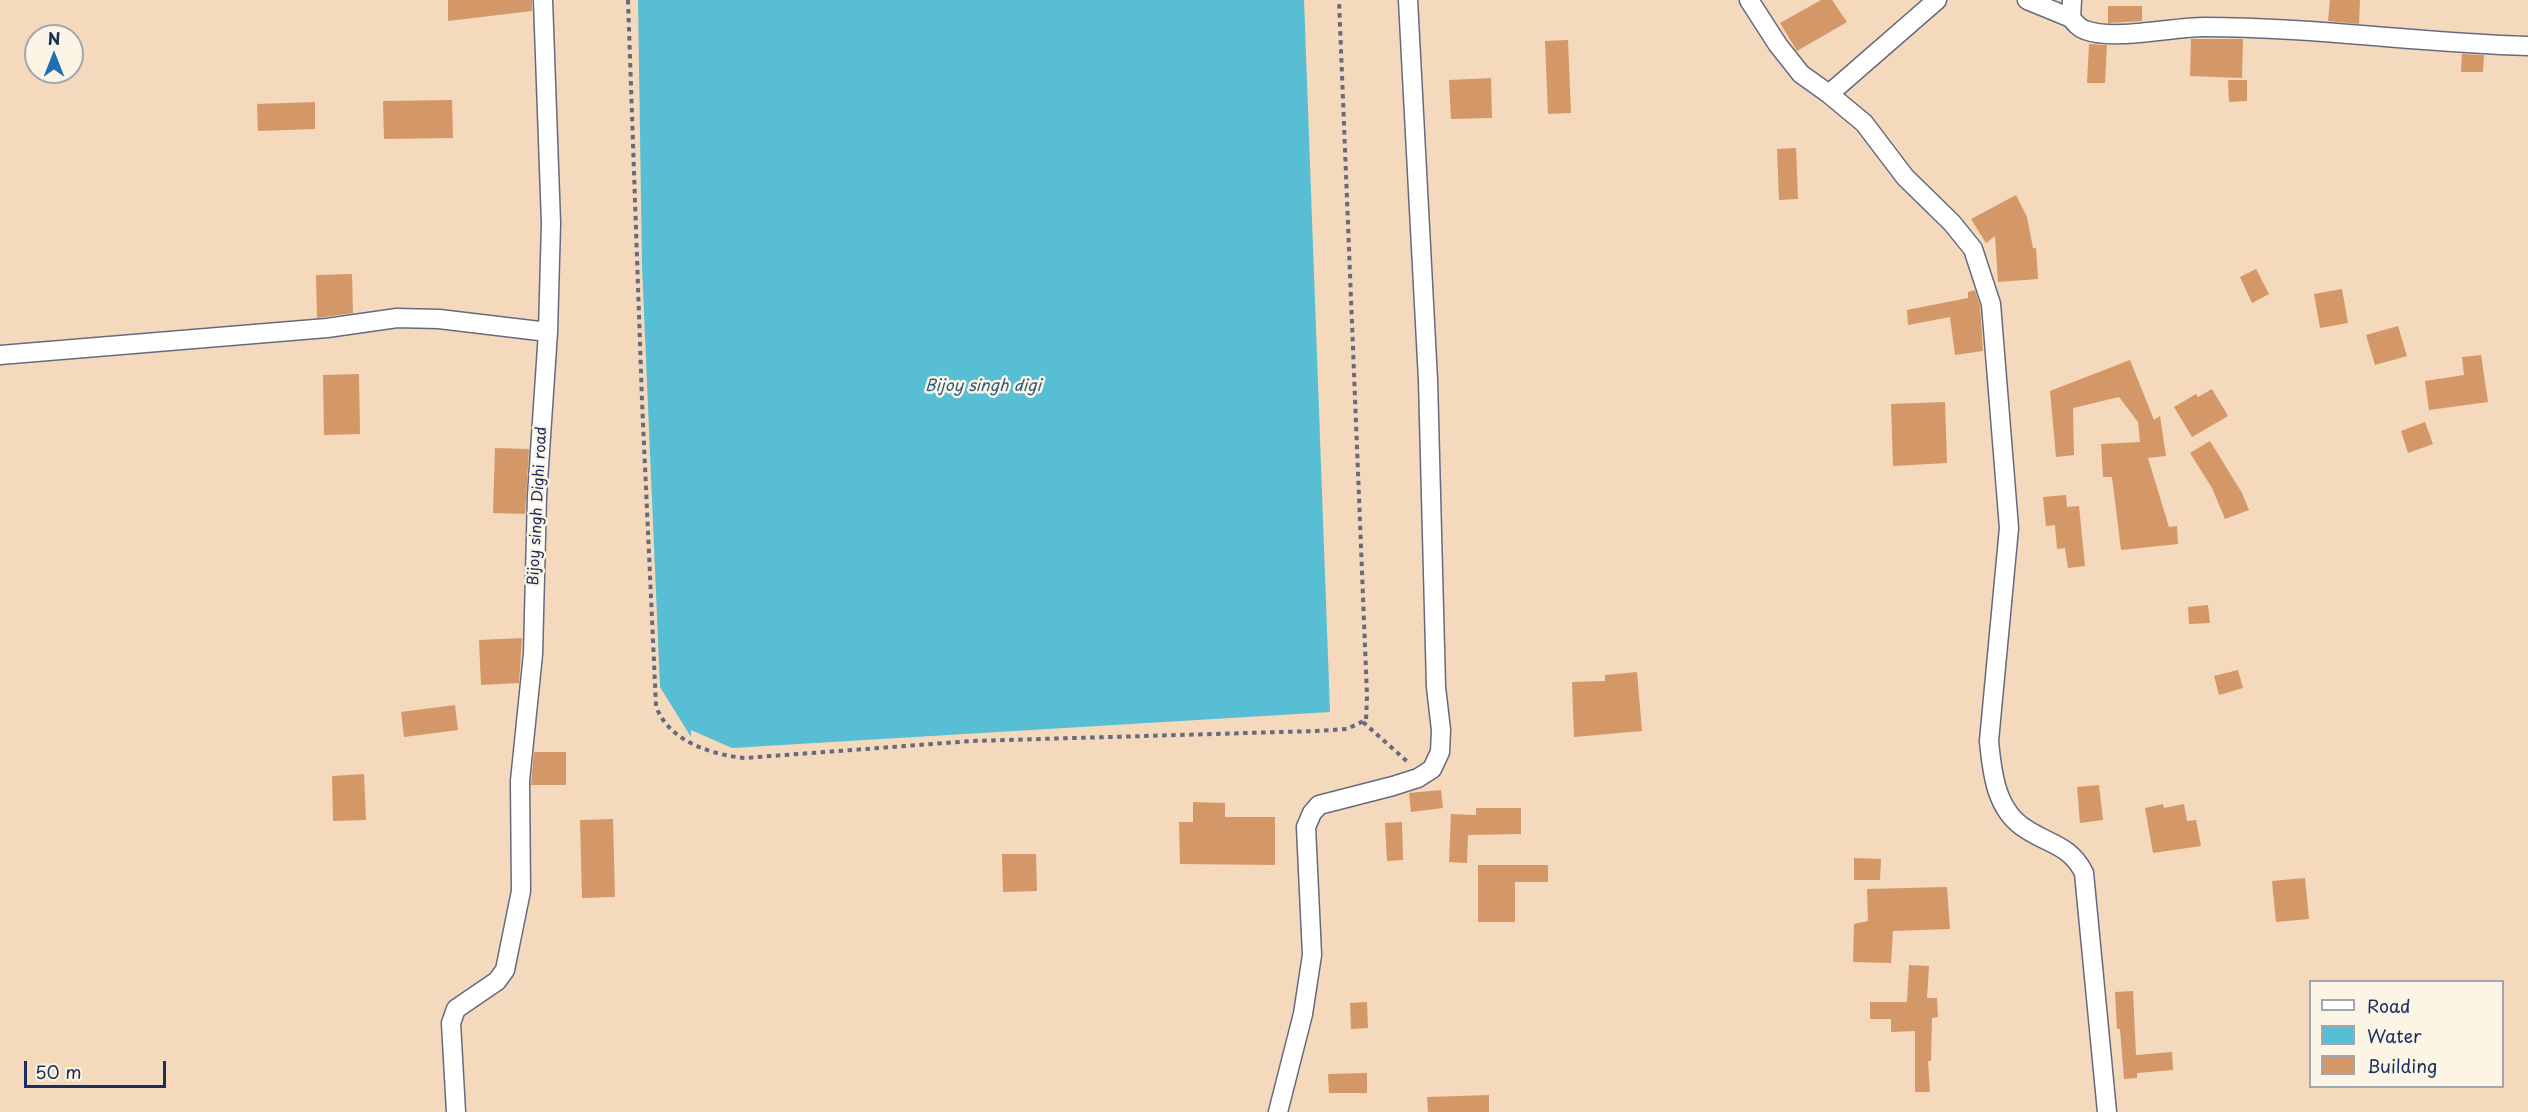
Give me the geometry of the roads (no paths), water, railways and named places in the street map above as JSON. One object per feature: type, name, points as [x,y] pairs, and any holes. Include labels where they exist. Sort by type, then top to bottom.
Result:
[{"type":"street","name":"Bijoy singh Dighi road","points":[[456,1112],[451,1023],[456,1009],[496,981],[505,970],[521,891],[520,781],[533,654],[537,496],[548,332],[551,223],[543,0]]},
{"type":"street","points":[[1278,1112],[1303,1014],[1312,955],[1306,827],[1312,813],[1319,805],[1393,786],[1422,775],[1432,769],[1440,752],[1441,730],[1436,687],[1428,380],[1408,0]]},
{"type":"street","points":[[1749,0],[1778,45],[1801,74],[1864,123],[1905,177],[1952,223],[1973,249],[1991,304],[2009,528],[1989,741],[1992,773],[2001,800],[2011,816],[2024,829],[2071,853],[2084,873],[2107,1112]]},
{"type":"street","points":[[1829,94],[1937,0]]},
{"type":"street","points":[[2027,0],[2071,18],[2086,31],[2114,34],[2202,27],[2288,30],[2468,45],[2528,46]]},
{"type":"street","points":[[2071,18],[2072,0]]},
{"type":"street","points":[[0,355],[327,328],[397,318],[440,319],[548,332]]},
{"type":"water","name":"Bijoy singh digi","points":[[638,0],[1304,0],[1330,712],[732,748],[691,730],[691,737],[660,687],[642,266]]}]
